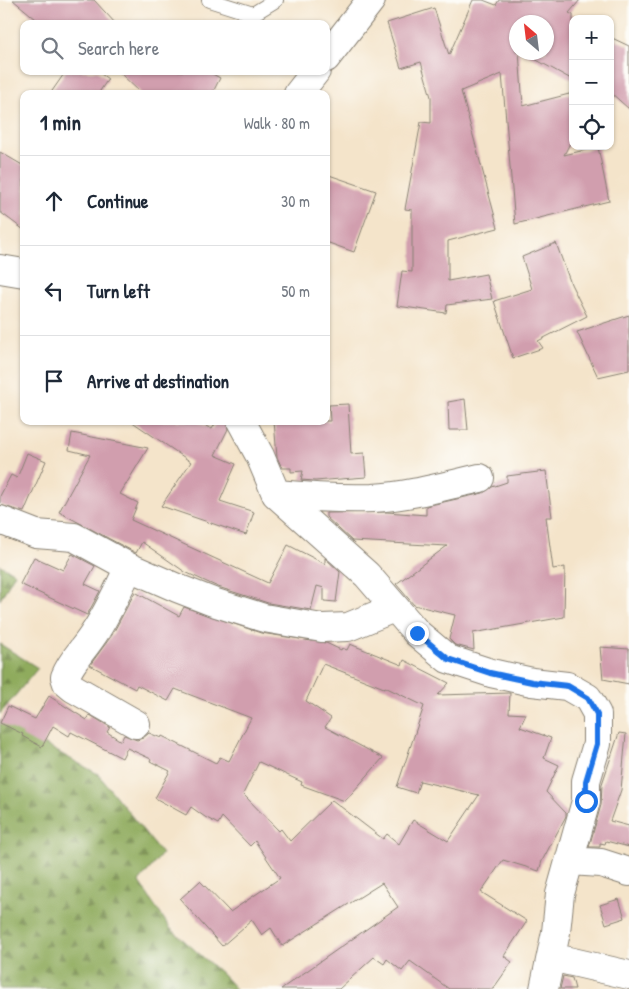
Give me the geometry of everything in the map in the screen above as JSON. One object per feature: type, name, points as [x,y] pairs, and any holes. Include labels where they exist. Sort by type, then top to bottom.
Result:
[{"type":"street","points":[[330,53],[371,0]]},
{"type":"street","points":[[301,90],[313,75]]},
{"type":"street","points":[[0,269],[20,272]]},
{"type":"street","points":[[243,425],[260,456],[276,494],[366,575],[417,633],[448,659],[490,673],[532,682],[568,686],[588,698],[597,714],[597,744],[586,781],[586,801],[560,894],[556,932],[544,989]]},
{"type":"street","points":[[276,494],[373,498],[414,493],[480,478]]},
{"type":"street","points":[[0,520],[36,534],[74,537],[129,567],[213,602],[264,618],[322,628],[348,627],[394,608]]},
{"type":"street","points":[[129,567],[109,610],[82,651],[68,668],[65,676],[67,683],[73,688],[136,724]]},
{"type":"street","points":[[570,861],[601,863],[629,872]]},
{"type":"street","points":[[551,957],[629,975]]},
{"type":"lane","points":[[210,0],[253,14],[276,0]]},
{"type":"green space","points":[[0,565],[15,573],[0,600]]},
{"type":"green space","points":[[0,644],[38,668],[0,714]]},
{"type":"green space","points":[[0,720],[98,774],[162,854],[139,882],[170,928],[222,974],[236,989],[0,989]]},
{"type":"building","points":[[13,0],[94,0],[112,20],[37,20]]},
{"type":"building","points":[[473,0],[483,0],[496,5],[499,0],[580,0],[569,13],[573,15],[569,15],[569,78],[537,60],[554,60],[554,15],[509,15],[509,60],[520,60],[523,106],[569,94],[569,145],[564,155],[585,150],[599,150],[609,201],[515,224],[502,74],[461,91],[498,228],[448,241],[448,281],[486,274],[492,299],[447,305],[446,313],[397,306],[402,271],[412,272],[412,210],[405,209],[421,122],[431,123],[431,97],[421,62],[401,68],[387,23],[434,8],[449,55]]},
{"type":"building","points":[[614,39],[629,46],[629,109],[614,96]]},
{"type":"building","points":[[63,75],[102,75],[108,79],[101,90],[53,90]]},
{"type":"building","points":[[122,75],[214,75],[220,78],[214,90],[138,90]]},
{"type":"building","points":[[0,152],[20,164],[20,227],[0,212]]},
{"type":"building","points":[[330,175],[376,191],[354,252],[330,243]]},
{"type":"building","points":[[556,243],[571,284],[587,316],[538,341],[543,348],[513,358],[494,301],[532,289],[522,257]]},
{"type":"building","points":[[629,315],[629,370],[598,377],[577,332]]},
{"type":"building","points":[[465,399],[468,430],[449,430],[448,402]]},
{"type":"building","points":[[348,404],[351,454],[364,453],[366,477],[315,481],[301,480],[303,471],[291,472],[291,468],[282,468],[277,457],[274,425],[330,425],[330,405]]},
{"type":"building","points":[[137,425],[204,425],[212,429],[214,425],[226,425],[228,429],[215,455],[236,464],[220,501],[254,512],[246,535],[161,506],[191,462]]},
{"type":"building","points":[[72,433],[148,448],[120,494],[138,503],[131,520],[268,583],[288,545],[325,564],[325,558],[340,572],[336,602],[324,601],[324,588],[317,586],[311,610],[268,603],[218,587],[185,572],[142,542],[136,553],[59,512],[90,455],[69,450]]},
{"type":"building","points":[[27,453],[46,461],[24,512],[0,505],[0,496],[11,475],[17,478]]},
{"type":"building","points":[[546,471],[552,517],[546,517],[553,569],[565,567],[564,617],[473,633],[474,650],[455,645],[449,639],[455,615],[414,605],[396,584],[447,546],[352,541],[326,517],[326,513],[387,512],[426,515],[426,506],[483,493],[492,487],[507,482],[507,476]]},
{"type":"building","points":[[72,554],[95,566],[85,584],[100,591],[87,615],[20,584],[34,557],[63,570]]},
{"type":"building","points":[[135,592],[179,616],[184,607],[261,633],[326,643],[341,650],[342,648],[347,650],[350,644],[402,665],[404,660],[449,683],[438,695],[510,693],[509,713],[526,714],[520,727],[551,738],[544,758],[559,765],[546,792],[566,813],[566,816],[542,861],[539,871],[503,860],[481,892],[527,921],[504,956],[512,962],[493,989],[449,989],[410,961],[402,971],[387,959],[384,964],[374,957],[339,989],[281,989],[398,907],[382,883],[282,946],[271,928],[262,935],[252,920],[222,946],[180,899],[200,881],[230,912],[280,878],[255,841],[250,846],[222,817],[218,824],[191,807],[186,815],[155,798],[170,771],[150,761],[151,759],[127,748],[122,758],[71,732],[69,736],[53,726],[42,747],[22,736],[23,734],[0,723],[8,706],[35,719],[49,696],[87,720],[90,715],[110,727],[107,732],[121,741],[124,735],[137,740],[149,733],[161,738],[162,736],[216,763],[220,757],[229,761],[251,718],[175,689],[168,701],[137,685],[135,689],[90,665],[112,635]],"holes":[[[323,664],[424,706],[397,787],[416,793],[420,781],[479,795],[448,841],[413,820],[399,844],[387,834],[383,839],[332,800],[290,841],[281,829],[279,831],[243,794],[259,762],[302,782],[301,785],[345,801],[383,758],[325,727],[331,718],[306,701]]]},
{"type":"building","points":[[600,647],[629,649],[629,684],[603,679]]},
{"type":"building","points":[[619,733],[626,734],[621,790],[610,821],[629,826],[629,847],[606,841],[605,844],[600,843],[600,847],[589,847],[601,805],[602,784]]},
{"type":"building","points":[[619,899],[625,918],[606,924],[600,905]]},
{"type":"building","points":[[563,976],[572,978],[575,989],[560,989]]},
{"type":"route","points":[[417,633],[448,659],[490,673],[532,682],[568,686],[588,698],[597,714],[597,744],[586,781],[586,801]]}]
